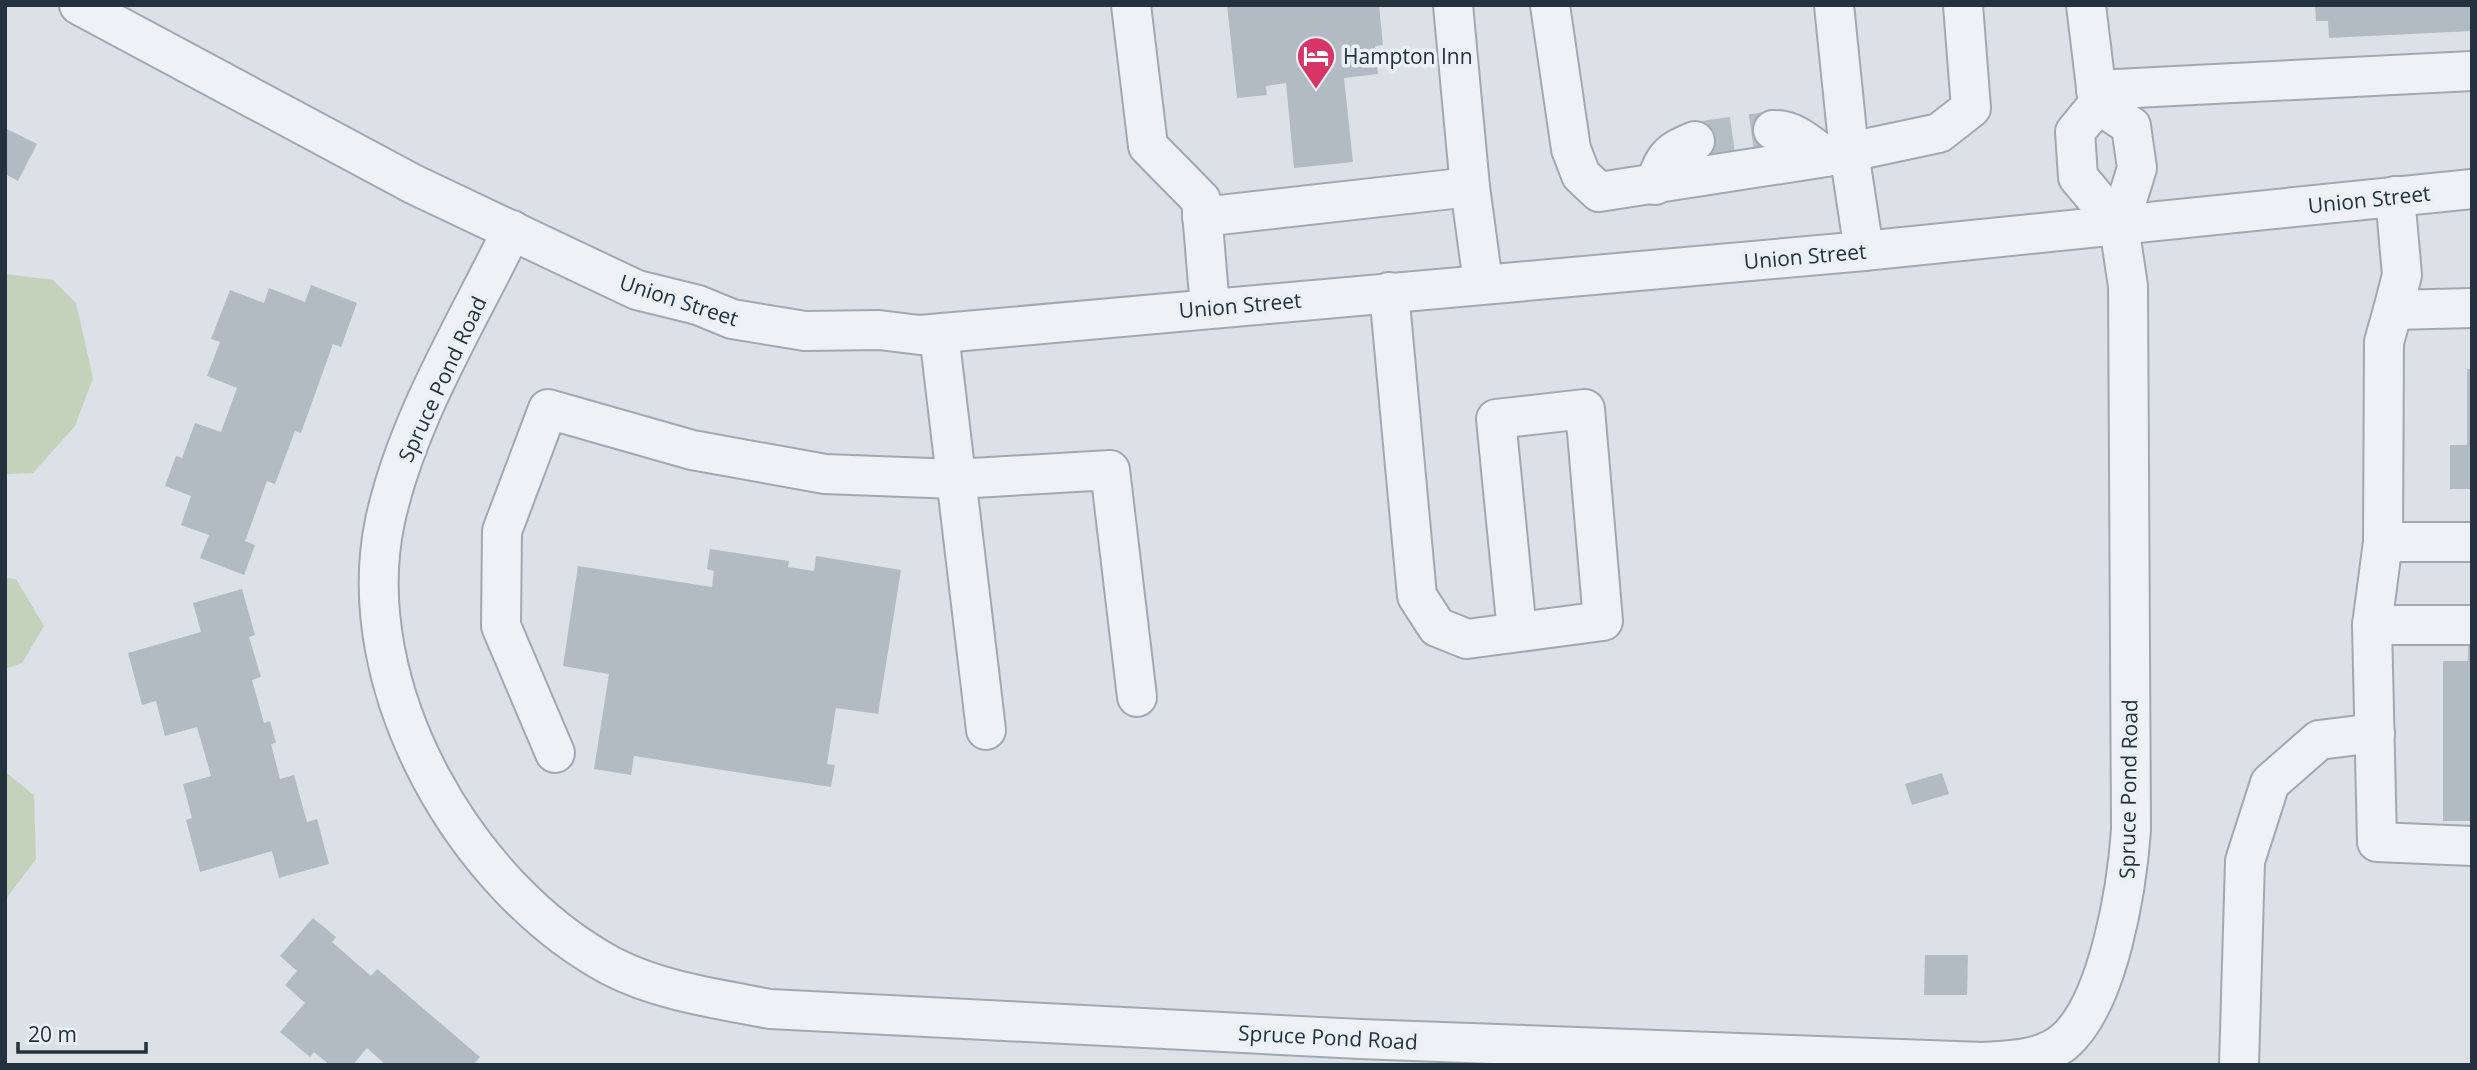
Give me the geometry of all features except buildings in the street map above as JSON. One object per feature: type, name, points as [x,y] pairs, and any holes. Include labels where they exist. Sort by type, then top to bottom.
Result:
[{"type":"street","name":"Union Street","points":[[79,5],[413,184],[637,290],[698,305],[732,319],[805,331],[879,330],[920,335],[939,334],[1864,251],[2472,189]]},
{"type":"street","points":[[1131,5],[1148,146],[1200,200],[1210,308]]},
{"type":"street","points":[[1453,5],[1470,187],[1483,284]]},
{"type":"street","points":[[1550,5],[1571,149],[1581,175],[1599,192],[1838,155],[1939,134],[1971,108],[1963,5]]},
{"type":"street","points":[[1835,5],[1838,155],[1864,251]]},
{"type":"street","points":[[2085,5],[2097,97],[2075,132],[2078,177],[2119,226]]},
{"type":"street","points":[[2097,97],[2472,71]]},
{"type":"street","points":[[2097,97],[2130,126],[2137,168],[2119,226]]},
{"type":"street","points":[[1773,130],[1784,129],[1838,155]]},
{"type":"street","points":[[1655,185],[1664,158],[1678,148],[1696,141]]},
{"type":"street","points":[[1202,217],[1470,187]]},
{"type":"street","points":[[2395,195],[2402,275],[2384,342],[2383,542],[2372,625],[2378,842],[2472,846]]},
{"type":"street","name":"Spruce Pond Road","points":[[513,230],[427,404],[397,478],[385,522],[379,570],[380,619],[395,689],[424,766],[449,811],[495,869],[546,921],[582,949],[615,968],[704,996],[770,1009],[1359,1052],[1983,1062],[2020,1060],[2063,1042],[2079,1025],[2091,1003],[2117,927],[2128,870],[2131,830],[2128,286],[2119,226]]},
{"type":"street","points":[[1389,292],[1417,596],[1437,627],[1467,639],[1603,621],[1585,409],[1496,419],[1517,632]]},
{"type":"street","points":[[2393,310],[2472,308]]},
{"type":"street","points":[[939,334],[986,730]]},
{"type":"street","points":[[555,753],[501,626],[502,531],[548,409],[692,450],[825,474],[956,479],[1110,470],[1137,697]]},
{"type":"street","points":[[2383,542],[2472,542]]},
{"type":"street","points":[[2372,625],[2472,625]]},
{"type":"street","points":[[2239,1065],[2245,861],[2270,783],[2319,740],[2375,733]]},
{"type":"green space","points":[[5,274],[53,280],[76,303],[93,378],[75,426],[33,473],[5,474]]},
{"type":"green space","points":[[5,578],[16,579],[44,626],[22,663],[5,669]]},
{"type":"green space","points":[[5,772],[34,795],[36,859],[5,900]]},
{"type":"tunnel","points":[[1695,141],[1773,130]]},
{"type":"place","name":"Hampton Inn","points":[[1316,90]]}]
